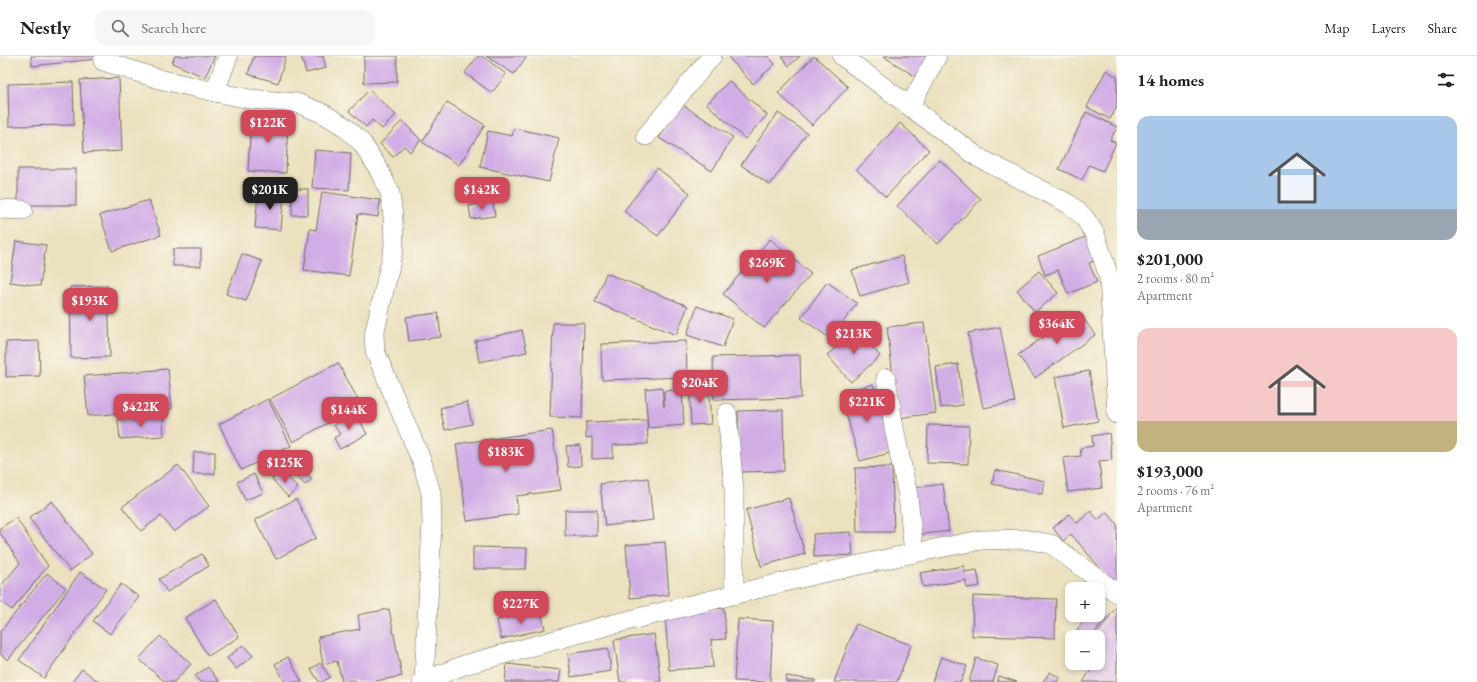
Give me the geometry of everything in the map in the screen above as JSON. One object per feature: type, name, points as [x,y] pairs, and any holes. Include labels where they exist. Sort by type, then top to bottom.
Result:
[{"type":"street","points":[[215,92],[228,56]]},
{"type":"street","points":[[646,136],[712,56]]},
{"type":"street","points":[[842,56],[979,158],[1069,204],[1084,217],[1095,234],[1109,277],[1117,414]]},
{"type":"street","points":[[910,106],[937,56]]},
{"type":"street","points":[[103,61],[159,79],[215,92],[250,98],[297,103],[324,114],[345,127],[362,143],[378,168],[390,193],[393,217],[394,247],[374,335],[375,351],[422,462],[431,493],[432,524],[423,681],[464,665],[606,626],[734,594],[914,552],[980,540],[1023,539],[1051,544],[1117,593]]},
{"type":"street","points":[[0,209],[23,210]]},
{"type":"street","points":[[886,378],[894,428],[908,496],[914,552]]},
{"type":"street","points":[[726,413],[734,490],[734,594]]},
{"type":"building","points":[[31,56],[106,56],[106,58],[32,66]]},
{"type":"building","points":[[175,56],[215,56],[205,77],[172,63]]},
{"type":"building","points":[[254,56],[286,56],[278,83],[248,74]]},
{"type":"building","points":[[301,56],[323,56],[326,68],[306,73]]},
{"type":"building","points":[[364,56],[397,56],[397,82],[364,83]]},
{"type":"building","points":[[478,56],[482,56],[506,74],[492,93],[465,73]]},
{"type":"building","points":[[486,56],[527,56],[514,74]]},
{"type":"building","points":[[731,56],[767,56],[775,64],[753,84],[729,58]]},
{"type":"building","points":[[781,56],[800,56],[789,66]]},
{"type":"building","points":[[814,56],[848,87],[812,125],[778,93]]},
{"type":"building","points":[[883,56],[930,56],[916,77]]},
{"type":"building","points":[[1106,70],[1117,77],[1117,107],[1110,119],[1087,107]]},
{"type":"building","points":[[119,78],[122,151],[84,153],[80,80]]},
{"type":"building","points":[[729,81],[767,115],[745,139],[707,104]]},
{"type":"building","points":[[73,82],[74,125],[9,126],[8,84]]},
{"type":"building","points":[[369,90],[396,115],[382,129],[372,120],[366,127],[349,111]]},
{"type":"building","points":[[447,102],[485,125],[459,165],[422,142]]},
{"type":"building","points":[[681,104],[733,137],[712,171],[659,138]]},
{"type":"building","points":[[1086,112],[1117,127],[1110,140],[1116,143],[1103,171],[1089,165],[1082,180],[1059,169]]},
{"type":"building","points":[[778,113],[807,133],[770,185],[741,165]]},
{"type":"building","points":[[251,116],[288,117],[286,173],[248,171]]},
{"type":"building","points":[[402,121],[421,140],[410,152],[404,146],[393,157],[380,144]]},
{"type":"building","points":[[900,123],[929,150],[886,197],[857,170]]},
{"type":"building","points":[[514,128],[559,138],[549,182],[480,167],[488,131],[512,136]]},
{"type":"building","points":[[315,150],[351,153],[349,190],[312,188]]},
{"type":"building","points":[[940,160],[981,199],[938,244],[897,206]]},
{"type":"building","points":[[657,168],[690,193],[658,236],[624,211]]},
{"type":"building","points":[[18,169],[76,169],[76,205],[18,205]]},
{"type":"building","points":[[292,189],[308,189],[308,215],[292,215]]},
{"type":"building","points":[[322,192],[380,200],[378,217],[358,214],[349,276],[304,270],[310,229],[316,230]]},
{"type":"building","points":[[258,193],[284,194],[281,230],[255,228]]},
{"type":"building","points":[[149,200],[161,235],[112,251],[100,215]]},
{"type":"building","points":[[493,202],[495,216],[471,219],[469,206]]},
{"type":"building","points":[[1088,236],[1098,260],[1089,263],[1097,282],[1068,294],[1058,270],[1045,275],[1038,256]]},
{"type":"building","points":[[770,239],[811,274],[764,328],[723,294]]},
{"type":"building","points":[[16,241],[46,245],[40,286],[10,282]]},
{"type":"building","points":[[173,249],[201,249],[201,266],[173,266]]},
{"type":"building","points":[[242,254],[262,261],[246,301],[226,294]]},
{"type":"building","points":[[902,256],[909,282],[860,296],[852,270]]},
{"type":"building","points":[[1039,271],[1058,293],[1035,312],[1017,290]]},
{"type":"building","points":[[606,273],[688,306],[676,335],[595,302]]},
{"type":"building","points":[[827,282],[857,303],[831,339],[801,318]]},
{"type":"building","points":[[108,286],[110,357],[71,358],[70,287]]},
{"type":"building","points":[[697,306],[733,319],[723,347],[687,335]]},
{"type":"building","points":[[1079,312],[1095,335],[1035,378],[1018,355]]},
{"type":"building","points":[[438,313],[441,337],[409,341],[406,317]]},
{"type":"building","points":[[553,323],[584,323],[582,418],[550,417]]},
{"type":"building","points":[[924,323],[936,413],[898,418],[887,327]]},
{"type":"building","points":[[1000,327],[1015,402],[983,408],[968,333]]},
{"type":"building","points":[[857,329],[880,356],[851,382],[827,355]]},
{"type":"building","points":[[522,330],[527,352],[479,362],[475,341]]},
{"type":"building","points":[[39,341],[40,376],[6,377],[6,342]]},
{"type":"building","points":[[686,341],[687,377],[602,380],[601,344]]},
{"type":"building","points":[[800,355],[801,398],[714,400],[713,357]]},
{"type":"building","points":[[338,363],[361,405],[293,442],[270,399]]},
{"type":"building","points":[[958,364],[963,405],[941,408],[936,367]]},
{"type":"building","points":[[168,369],[172,409],[88,416],[84,376]]},
{"type":"building","points":[[1089,371],[1098,421],[1064,428],[1055,377]]},
{"type":"building","points":[[708,383],[711,424],[691,425],[689,384]]},
{"type":"building","points":[[873,384],[893,452],[860,461],[840,394]]},
{"type":"building","points":[[662,387],[664,407],[664,391],[682,389],[684,425],[648,428],[645,389]]},
{"type":"building","points":[[268,399],[291,446],[241,470],[219,424]]},
{"type":"building","points":[[467,402],[472,424],[445,430],[440,408]]},
{"type":"building","points":[[783,410],[784,471],[739,472],[738,411]]},
{"type":"building","points":[[356,413],[367,434],[340,449],[334,438],[340,434],[334,425]]},
{"type":"building","points":[[163,416],[164,436],[120,439],[118,420]]},
{"type":"building","points":[[647,420],[648,444],[613,445],[613,458],[592,459],[592,437],[586,438],[586,422]]},
{"type":"building","points":[[928,425],[969,426],[968,464],[927,463]]},
{"type":"building","points":[[552,430],[561,490],[516,496],[518,514],[467,521],[456,444]]},
{"type":"building","points":[[1109,433],[1112,460],[1099,461],[1102,488],[1068,492],[1063,458],[1081,456],[1080,448],[1093,446],[1092,436]]},
{"type":"building","points":[[580,445],[581,466],[568,467],[566,446]]},
{"type":"building","points":[[194,452],[215,452],[215,474],[193,474]]},
{"type":"building","points":[[296,463],[312,479],[305,485],[290,469]]},
{"type":"building","points":[[178,465],[209,506],[174,532],[161,516],[141,531],[122,507]]},
{"type":"building","points":[[892,467],[894,532],[857,532],[855,468]]},
{"type":"building","points":[[995,470],[1045,481],[1042,494],[992,484]]},
{"type":"building","points":[[282,471],[298,488],[288,497],[272,479]]},
{"type":"building","points":[[254,474],[263,493],[245,500],[237,482]]},
{"type":"building","points":[[648,478],[653,520],[605,526],[600,484]]},
{"type":"building","points":[[943,484],[949,531],[917,535],[912,488]]},
{"type":"building","points":[[789,498],[805,554],[761,566],[746,510]]},
{"type":"building","points":[[296,499],[316,538],[276,559],[255,520]]},
{"type":"building","points":[[52,501],[92,554],[70,571],[29,518]]},
{"type":"building","points":[[565,510],[597,510],[597,536],[565,536]]},
{"type":"building","points":[[1091,511],[1098,520],[1107,512],[1117,524],[1117,588],[1071,534],[1063,541],[1053,528],[1069,514],[1077,523]]},
{"type":"building","points":[[16,518],[48,566],[12,610],[0,601],[0,587],[20,563],[0,533],[0,528]]},
{"type":"building","points":[[851,532],[853,555],[814,557],[813,534]]},
{"type":"building","points":[[665,542],[669,595],[630,598],[626,545]]},
{"type":"building","points":[[473,547],[527,548],[526,569],[473,569]]},
{"type":"building","points":[[202,554],[209,566],[167,592],[159,579]]},
{"type":"building","points":[[964,566],[964,572],[977,570],[980,586],[967,588],[966,580],[923,587],[920,573]]},
{"type":"building","points":[[80,572],[106,589],[44,678],[19,660]]},
{"type":"building","points":[[47,573],[66,588],[8,660],[0,654],[0,632]]},
{"type":"building","points":[[121,584],[139,597],[110,634],[93,621]]},
{"type":"building","points":[[973,596],[1056,599],[1055,638],[972,636]]},
{"type":"building","points":[[216,599],[239,637],[208,656],[185,618]]},
{"type":"building","points":[[1117,606],[1117,682],[1083,682],[1091,670],[1105,670],[1105,630],[1099,630]]},
{"type":"building","points":[[724,608],[726,639],[711,640],[713,667],[669,670],[665,613]]},
{"type":"building","points":[[389,609],[402,676],[371,682],[356,682],[355,680],[342,682],[337,661],[323,664],[318,637],[360,629],[358,615]]},
{"type":"building","points":[[541,611],[545,629],[501,639],[497,620]]},
{"type":"building","points":[[738,619],[773,621],[770,682],[734,681]]},
{"type":"building","points":[[1083,622],[1102,622],[1097,630],[1077,630]]},
{"type":"building","points":[[856,624],[911,645],[897,682],[834,682]]},
{"type":"building","points":[[654,634],[661,682],[620,682],[614,640]]},
{"type":"building","points":[[160,636],[191,664],[174,682],[165,682],[139,659]]},
{"type":"building","points":[[243,645],[253,656],[236,669],[227,658]]},
{"type":"building","points":[[608,648],[611,671],[571,677],[568,654]]},
{"type":"building","points":[[288,657],[302,682],[285,682],[275,664]]},
{"type":"building","points":[[941,657],[967,666],[961,682],[932,682]]},
{"type":"building","points":[[976,658],[998,665],[993,682],[969,682]]},
{"type":"building","points":[[320,663],[330,677],[322,682],[319,682],[311,669]]},
{"type":"building","points":[[507,664],[561,670],[559,682],[505,682]]},
{"type":"building","points":[[208,667],[219,682],[200,682],[195,676]]},
{"type":"building","points":[[82,669],[99,682],[72,682]]},
{"type":"building","points":[[1050,672],[1060,678],[1057,682],[1043,682]]},
{"type":"building","points":[[786,676],[815,680],[815,682],[786,682]]},
{"type":"building","points":[[999,676],[1017,682],[997,682]]}]
